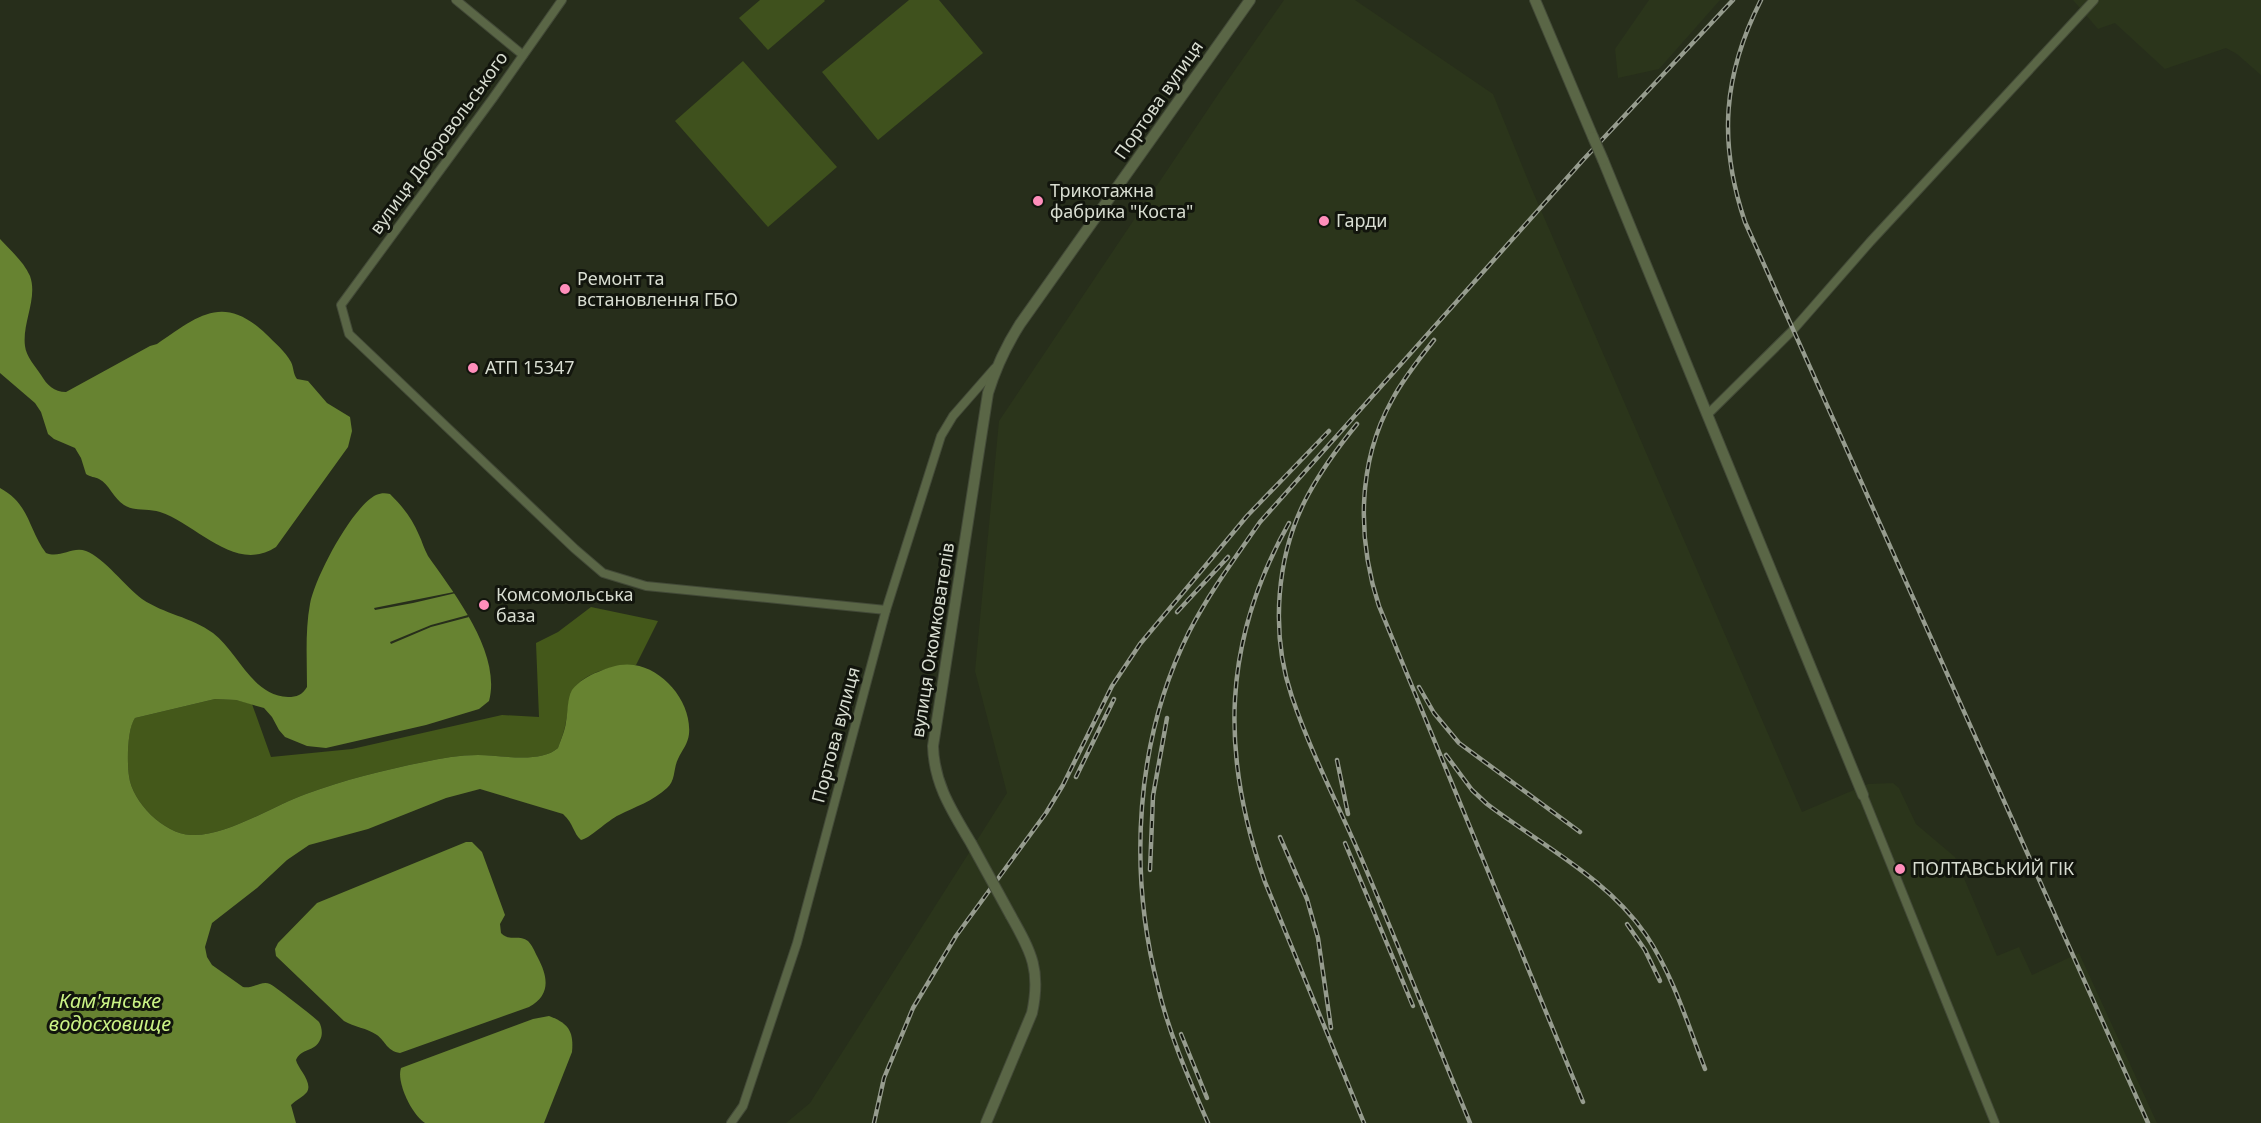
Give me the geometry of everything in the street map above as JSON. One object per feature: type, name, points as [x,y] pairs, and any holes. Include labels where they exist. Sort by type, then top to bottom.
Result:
[{"type":"street","points":[[456,0],[523,55]]},
{"type":"street","name":"вулиця Добровольського","points":[[562,0],[387,245],[341,305],[349,334],[603,573],[646,586],[886,610]]},
{"type":"street","name":"Портова вулиця","points":[[984,418],[995,368],[1006,345],[1250,0]]},
{"type":"street","points":[[1535,0],[1603,160],[1995,1123]]},
{"type":"street","points":[[1707,415],[1793,330],[1878,233],[2094,0]]},
{"type":"street","name":"Портова вулиця","points":[[731,1123],[743,1106],[797,943],[886,610],[941,436],[953,416],[995,368]]},
{"type":"street","name":"вулиця Окомкователів","points":[[984,418],[933,746],[935,770],[942,793],[1011,916],[1030,953],[1036,975],[1036,994],[1032,1013],[986,1123]]},
{"type":"shaded area","points":[[760,0],[825,1],[768,50],[739,18]]},
{"type":"shaded area","points":[[909,0],[939,0],[983,53],[878,140],[822,72]]},
{"type":"shaded area","points":[[1284,0],[1355,0],[1493,94],[1530,185],[1802,812],[1868,784],[1893,783],[1899,788],[1916,824],[1955,857],[1997,956],[2019,947],[2032,975],[2079,953],[2157,1123],[786,1123],[810,1103],[1007,793],[975,671],[999,421]]},
{"type":"shaded area","points":[[1649,0],[1720,0],[1659,69],[1618,78],[1615,49]]},
{"type":"shaded area","points":[[2073,0],[2261,0],[2261,75],[2237,54],[2226,48],[2165,69],[2115,23],[2098,29]]},
{"type":"shaded area","points":[[743,61],[837,167],[768,227],[675,121]]},
{"type":"shaded area","points":[[591,607],[658,621],[636,665],[599,671],[582,680],[575,687],[570,697],[565,728],[558,748],[550,753],[520,758],[458,756],[394,768],[320,789],[234,826],[204,834],[181,833],[160,823],[143,806],[131,786],[128,746],[130,729],[135,718],[215,699],[236,700],[252,704],[271,757],[352,749],[502,715],[539,717],[536,643],[558,632]]},
{"type":"water","points":[[0,239],[21,261],[30,276],[32,293],[25,337],[26,350],[43,379],[54,389],[66,392],[157,344],[198,318],[211,313],[223,312],[237,314],[266,334],[289,358],[297,379],[308,381],[327,403],[350,417],[352,431],[348,447],[276,547],[261,554],[246,555],[231,551],[160,512],[128,507],[120,502],[103,481],[86,474],[75,448],[48,434],[41,412],[35,403],[0,373]]},
{"type":"water","name":"Кам'янське водосховище","points":[[0,488],[10,494],[23,509],[46,553],[56,555],[81,550],[93,555],[142,599],[213,633],[255,681],[275,695],[297,696],[307,687],[307,625],[313,592],[346,528],[366,502],[378,494],[390,494],[399,503],[416,529],[428,556],[473,624],[488,663],[491,682],[489,701],[479,709],[426,725],[326,748],[307,746],[285,737],[264,708],[236,700],[215,699],[135,718],[130,730],[128,746],[131,786],[151,815],[170,829],[191,835],[219,831],[320,789],[394,768],[471,755],[531,757],[550,753],[558,748],[565,725],[569,697],[574,687],[595,673],[625,665],[634,665],[656,673],[674,689],[686,711],[689,734],[676,763],[672,782],[656,797],[615,817],[581,840],[563,814],[480,789],[446,798],[368,829],[309,845],[287,860],[257,888],[212,923],[205,947],[212,965],[243,987],[270,984],[320,1024],[322,1036],[318,1044],[298,1056],[296,1060],[307,1080],[308,1088],[305,1094],[291,1105],[296,1123],[0,1123]]},
{"type":"water","points":[[466,842],[472,842],[482,852],[505,915],[500,924],[501,933],[507,937],[528,941],[544,972],[546,985],[544,991],[541,997],[529,1007],[400,1053],[389,1048],[373,1033],[344,1021],[276,956],[275,949],[278,943],[317,903]]},
{"type":"water","points":[[549,1016],[565,1025],[571,1033],[572,1052],[544,1123],[425,1123],[415,1113],[403,1089],[401,1068],[533,1019]]},
{"type":"pier","points":[[456,593],[413,603],[375,610],[374,608]]},
{"type":"pier","points":[[468,615],[469,617],[431,627],[391,644],[390,642],[431,625]]},
{"type":"railway","points":[[1208,1123],[1174,1039],[1158,987],[1149,943],[1140,852],[1142,806],[1157,717],[1171,674],[1189,632],[1260,522],[1583,160],[1733,0]]},
{"type":"railway","points":[[1761,0],[1739,55],[1732,82],[1729,109],[1728,136],[1731,164],[1736,193],[1745,222],[2148,1123]]},
{"type":"railway","points":[[1434,340],[1396,392],[1380,424],[1372,449],[1364,502],[1364,528],[1372,580],[1379,606],[1583,1102]]},
{"type":"railway","points":[[1357,424],[1337,449],[1308,495],[1289,542],[1283,568],[1279,621],[1285,672],[1300,719],[1365,867],[1470,1123]]},
{"type":"railway","points":[[874,1123],[884,1078],[913,1008],[956,936],[1046,813],[1063,785],[1112,686],[1140,644],[1247,516],[1329,431]]},
{"type":"railway","points":[[1289,523],[1267,567],[1251,611],[1240,655],[1235,699],[1235,744],[1240,789],[1250,835],[1265,882],[1364,1123]]},
{"type":"railway","points":[[1177,612],[1228,557]]},
{"type":"railway","points":[[1419,687],[1434,713],[1459,743],[1580,832]]},
{"type":"railway","points":[[1076,777],[1114,699]]},
{"type":"railway","points":[[1150,870],[1153,796],[1167,718]]},
{"type":"railway","points":[[1446,755],[1472,790],[1487,804],[1593,879],[1630,915],[1656,950],[1679,1001],[1705,1069]]},
{"type":"railway","points":[[1337,760],[1348,814]]},
{"type":"railway","points":[[1280,837],[1307,899],[1318,938],[1331,1028]]},
{"type":"railway","points":[[1345,843],[1413,1006]]},
{"type":"railway","points":[[1627,924],[1645,950],[1660,981]]},
{"type":"railway","points":[[1181,1034],[1207,1098]]},
{"type":"place","name":"Трикотажна фабрика \"Коста\"","points":[[1038,201]]},
{"type":"place","name":"Гарди","points":[[1324,221]]},
{"type":"place","name":"Ремонт та встановлення ГБО","points":[[565,289]]},
{"type":"place","name":"АТП 15347","points":[[473,368]]},
{"type":"place","name":"Комсомольська база","points":[[484,605]]},
{"type":"place","name":"ПОЛТАВСЬКИЙ ГІК","points":[[1900,869]]}]
